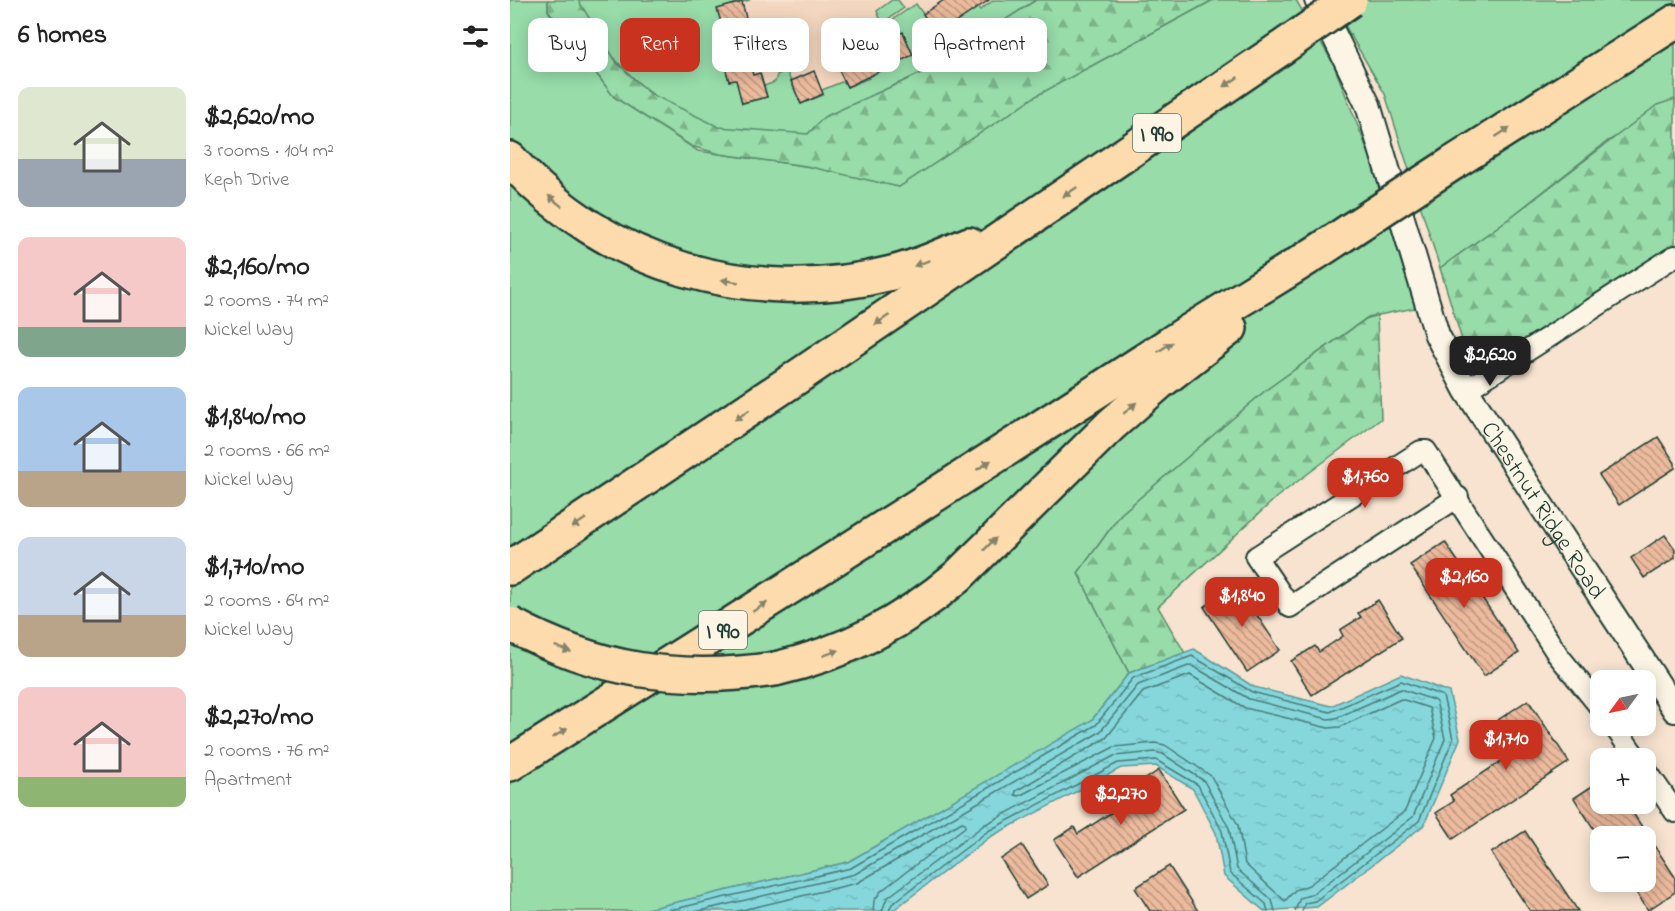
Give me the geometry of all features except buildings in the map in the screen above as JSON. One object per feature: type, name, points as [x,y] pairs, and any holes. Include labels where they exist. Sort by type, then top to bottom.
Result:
[{"type":"highway","name":"I 990","points":[[510,568],[1035,216],[1350,0]]},
{"type":"highway","name":"I 990","points":[[510,764],[935,497],[1246,294],[1318,252],[1675,21]]},
{"type":"highway","points":[[510,159],[563,208],[627,248],[688,271],[756,285],[823,285],[892,273],[923,263],[1035,216]]},
{"type":"highway","points":[[510,624],[560,648],[622,668],[694,676],[775,669],[810,660],[857,643],[906,616],[957,576],[1111,425],[1159,383],[1230,328],[1318,252]]},
{"type":"street","name":"Chestnut Ridge Road","points":[[1317,0],[1368,105],[1437,335],[1466,390],[1675,710]]},
{"type":"street","points":[[1466,390],[1675,256]]},
{"type":"street","points":[[1458,497],[1290,607],[1256,556],[1421,451],[1426,452],[1458,497],[1558,655],[1590,695]]},
{"type":"street","points":[[1656,784],[1675,812]]},
{"type":"shaded area","points":[[541,0],[1062,0],[1033,18],[912,18],[912,72],[947,72],[822,150],[698,151],[614,97],[595,72],[608,72],[608,18],[555,18]]},
{"type":"green space","points":[[510,0],[548,0],[548,11],[553,18],[528,18],[528,72],[595,72],[614,97],[698,151],[818,168],[899,187],[1037,95],[1213,0],[1296,0],[1333,63],[1369,154],[1415,308],[1368,317],[1266,390],[1120,515],[1078,573],[1129,673],[1091,721],[848,862],[639,911],[510,911]]},
{"type":"green space","points":[[548,0],[578,0],[589,18],[554,18],[548,10]]},
{"type":"green space","points":[[578,0],[750,0],[718,9],[720,18],[712,18],[712,72],[726,72],[729,81],[736,79],[743,103],[767,97],[764,86],[775,82],[777,75],[782,72],[787,72],[801,104],[823,95],[822,90],[844,81],[847,87],[869,78],[866,72],[900,72],[900,61],[912,55],[912,72],[924,72],[824,117],[808,134],[731,130],[699,121],[676,110],[655,96],[627,72],[700,72],[700,18],[620,18],[620,64],[608,50],[608,18],[587,18]]},
{"type":"green space","points":[[892,0],[898,0],[904,8],[889,18],[880,18],[877,11]]},
{"type":"green space","points":[[994,0],[1036,0],[1008,18],[958,18],[975,4],[980,10]]},
{"type":"green space","points":[[1036,0],[1213,0],[1036,96],[899,187],[806,166],[720,154],[691,146],[614,97],[595,72],[608,72],[608,48],[620,66],[620,72],[627,72],[649,93],[719,127],[808,134],[824,117],[924,72],[1047,72],[1047,18],[1008,18]]},
{"type":"green space","points":[[1330,0],[1675,0],[1675,104],[1608,141],[1507,220],[1440,268],[1385,94]]},
{"type":"green space","points":[[916,4],[926,18],[912,18],[912,55],[900,45],[900,18],[895,18]]},
{"type":"green space","points":[[1675,99],[1675,256],[1495,371],[1469,363],[1440,268],[1507,220],[1657,105]]},
{"type":"green space","points":[[1377,315],[1381,419],[1278,496],[1158,607],[1185,653],[1129,673],[1078,573],[1121,514],[1266,390],[1366,319]]},
{"type":"water","points":[[1194,649],[1254,687],[1331,706],[1401,674],[1449,692],[1460,739],[1424,825],[1317,907],[1264,911],[1224,876],[1216,833],[1193,789],[1156,766],[1121,768],[990,837],[892,911],[639,911],[848,862],[1092,720],[1129,673]]}]
